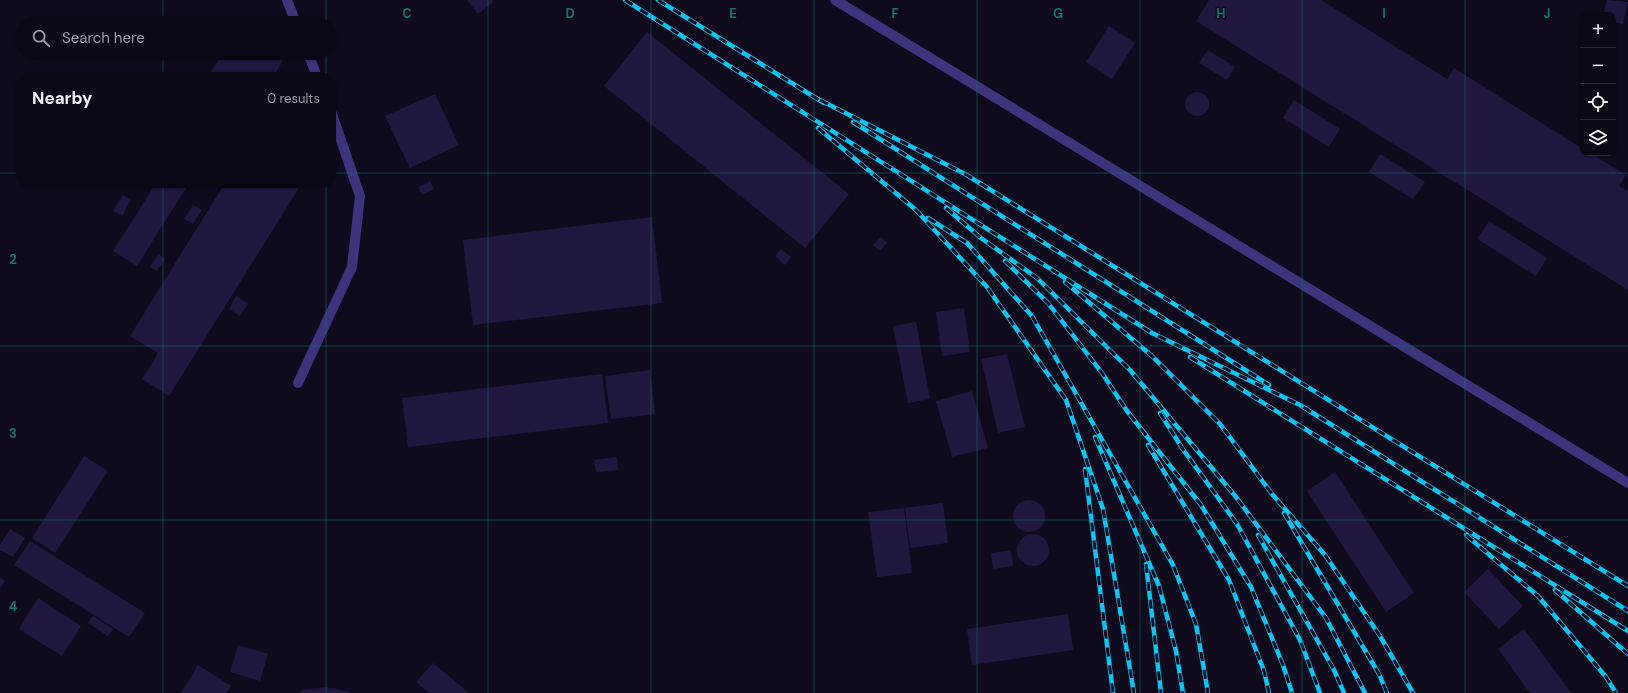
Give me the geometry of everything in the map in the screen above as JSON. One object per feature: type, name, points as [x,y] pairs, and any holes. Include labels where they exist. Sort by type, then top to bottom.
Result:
[{"type":"lane","points":[[287,0],[293,16]]},
{"type":"lane","points":[[835,0],[1628,483]]},
{"type":"lane","points":[[311,60],[315,72]]},
{"type":"lane","points":[[298,383],[352,268],[360,196],[336,126]]},
{"type":"building","points":[[467,0],[492,0],[493,2],[478,14]]},
{"type":"building","points":[[1209,0],[1321,0],[1447,79],[1454,68],[1580,147],[1580,156],[1595,156],[1626,175],[1619,186],[1628,191],[1628,290],[1196,21]]},
{"type":"building","points":[[1607,0],[1628,2],[1623,24],[1616,23],[1616,12],[1604,12]]},
{"type":"building","points":[[1109,26],[1135,43],[1112,79],[1086,62]]},
{"type":"building","points":[[647,32],[849,194],[805,248],[604,86]]},
{"type":"building","points":[[1208,50],[1235,67],[1227,80],[1199,63]]},
{"type":"building","points":[[219,60],[283,60],[276,72],[211,72]]},
{"type":"building","points":[[1197,92],[1202,93],[1208,99],[1208,109],[1202,115],[1197,116],[1192,115],[1186,109],[1185,104],[1186,99],[1192,93]]},
{"type":"building","points":[[435,94],[459,145],[410,168],[385,116]]},
{"type":"building","points":[[1294,100],[1340,129],[1329,147],[1283,118]]},
{"type":"building","points":[[1380,154],[1425,182],[1413,199],[1369,172]]},
{"type":"building","points":[[430,181],[434,189],[422,195],[418,187]]},
{"type":"building","points":[[153,188],[186,188],[137,266],[113,251]]},
{"type":"building","points":[[222,188],[299,188],[169,396],[142,379],[158,353],[130,336]]},
{"type":"building","points":[[123,195],[131,200],[122,216],[113,211]]},
{"type":"building","points":[[193,205],[202,210],[193,224],[184,219]]},
{"type":"building","points":[[652,217],[662,303],[473,325],[463,240]]},
{"type":"building","points":[[1489,221],[1547,258],[1536,276],[1477,239]]},
{"type":"building","points":[[881,237],[887,243],[880,251],[873,245]]},
{"type":"building","points":[[781,249],[791,257],[785,265],[775,256]]},
{"type":"building","points":[[158,254],[165,259],[157,271],[150,267]]},
{"type":"building","points":[[236,296],[248,304],[240,316],[229,309]]},
{"type":"building","points":[[964,308],[970,352],[942,356],[936,312]]},
{"type":"building","points":[[916,322],[930,399],[908,403],[893,326]]},
{"type":"building","points":[[1007,354],[1025,427],[998,433],[981,359]]},
{"type":"building","points":[[650,370],[655,414],[611,419],[605,376]]},
{"type":"building","points":[[602,374],[608,423],[408,447],[402,398]]},
{"type":"building","points":[[972,391],[988,448],[952,457],[936,401]]},
{"type":"building","points":[[84,456],[108,471],[55,553],[32,538]]},
{"type":"building","points":[[617,457],[618,470],[596,472],[594,460]]},
{"type":"building","points":[[1335,472],[1414,593],[1386,612],[1307,491]]},
{"type":"building","points":[[1026,500],[1032,500],[1041,504],[1045,516],[1041,528],[1032,532],[1026,532],[1017,528],[1013,519],[1013,513],[1017,504]]},
{"type":"building","points":[[943,503],[948,543],[910,548],[905,508]]},
{"type":"building","points":[[904,508],[912,573],[877,577],[868,512]]},
{"type":"building","points":[[10,529],[25,538],[13,557],[0,550],[0,545]]},
{"type":"building","points":[[1036,534],[1042,536],[1047,541],[1049,550],[1047,559],[1042,564],[1030,566],[1024,564],[1019,559],[1017,547],[1019,541],[1024,536]]},
{"type":"building","points":[[30,541],[145,613],[129,637],[14,565]]},
{"type":"building","points":[[1011,550],[1013,566],[993,569],[991,553]]},
{"type":"building","points":[[1488,569],[1523,606],[1499,629],[1464,592]]},
{"type":"building","points":[[0,578],[5,581],[0,589]]},
{"type":"building","points":[[38,598],[81,626],[62,656],[19,629]]},
{"type":"building","points":[[1068,614],[1073,650],[972,665],[967,629]]},
{"type":"building","points":[[93,616],[113,629],[108,636],[88,623]]},
{"type":"building","points":[[1524,629],[1571,693],[1530,693],[1498,649]]},
{"type":"building","points":[[238,645],[268,654],[260,681],[230,672]]},
{"type":"building","points":[[433,663],[469,693],[429,693],[416,682]]},
{"type":"building","points":[[198,665],[231,686],[227,693],[181,693]]},
{"type":"building","points":[[326,687],[353,693],[298,693],[303,690]]},
{"type":"railway","points":[[625,0],[1152,333],[1300,405],[1628,611]]},
{"type":"railway","points":[[658,0],[824,103]]},
{"type":"railway","points":[[820,100],[965,174],[1628,586]]},
{"type":"railway","points":[[853,122],[1269,385]]},
{"type":"railway","points":[[818,128],[916,210],[987,287],[1066,400],[1103,509],[1134,693]]},
{"type":"railway","points":[[946,208],[981,238],[1037,278],[1130,370],[1236,497],[1326,618],[1365,693]]},
{"type":"railway","points":[[928,218],[967,243],[1032,316],[1173,565],[1196,624],[1208,693]]},
{"type":"railway","points":[[1005,261],[1048,303],[1102,373],[1127,411],[1201,505],[1251,587],[1283,665],[1292,693]]},
{"type":"railway","points":[[1065,282],[1152,356],[1220,424],[1272,494],[1325,555],[1380,636],[1413,693]]},
{"type":"railway","points":[[1190,357],[1628,631]]},
{"type":"railway","points":[[1160,413],[1182,448],[1237,524],[1300,640],[1320,693]]},
{"type":"railway","points":[[1095,437],[1159,586],[1176,651],[1183,693]]},
{"type":"railway","points":[[1148,445],[1229,580],[1264,671],[1269,693]]},
{"type":"railway","points":[[1085,469],[1113,693]]},
{"type":"railway","points":[[1284,513],[1379,674],[1387,693]]},
{"type":"railway","points":[[1258,535],[1334,670],[1344,693]]},
{"type":"railway","points":[[1466,535],[1538,596],[1606,677],[1616,693]]},
{"type":"railway","points":[[1146,564],[1161,693]]},
{"type":"railway","points":[[1555,590],[1628,654]]}]
